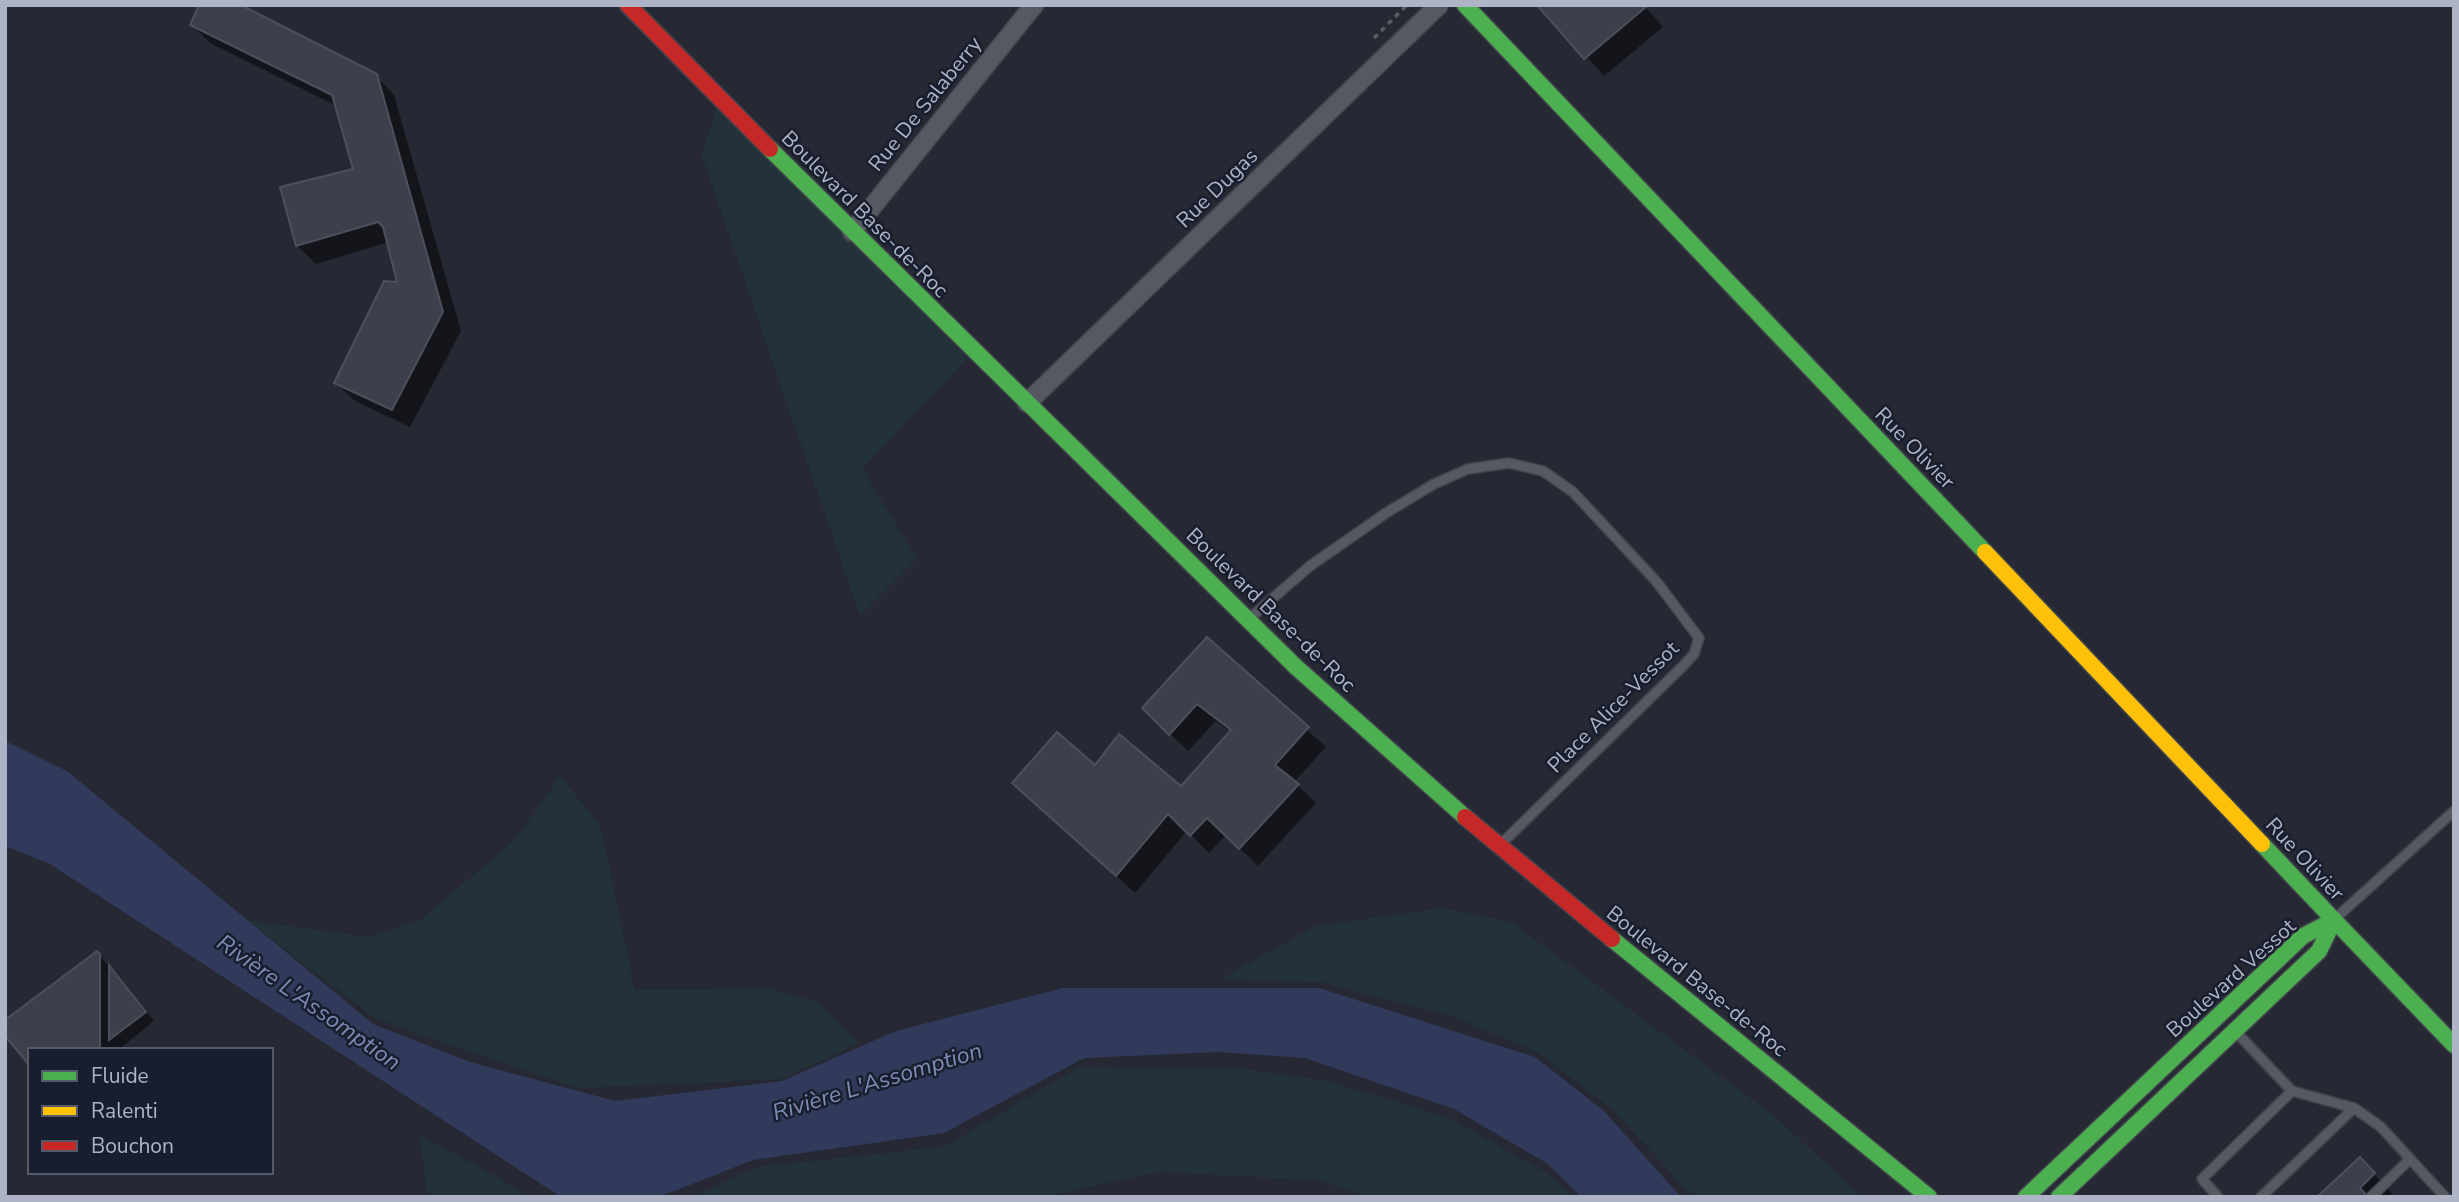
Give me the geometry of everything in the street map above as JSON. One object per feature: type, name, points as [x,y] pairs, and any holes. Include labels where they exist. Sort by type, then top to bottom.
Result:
[{"type":"main road","name":"Boulevard Base-de-Roc","points":[[628,5],[852,232],[1296,667],[1498,847],[1929,1197]]},
{"type":"main road","name":"Rue Olivier","points":[[1465,5],[2454,1045]]},
{"type":"main road","name":"Boulevard Vessot","points":[[2059,1197],[2319,951],[2334,920]]},
{"type":"main road","name":"Boulevard Vessot","points":[[2026,1197],[2303,936],[2334,920]]},
{"type":"street","name":"Rue De Salaberry","points":[[852,232],[1034,5]]},
{"type":"street","name":"Rue Dugas","points":[[1027,403],[1439,5]]},
{"type":"lane","name":"Place Alice-Vessot","points":[[1248,619],[1310,566],[1386,513],[1434,484],[1468,469],[1508,463],[1543,471],[1573,492],[1656,581],[1699,638],[1694,654],[1683,666],[1498,847]]},
{"type":"lane","points":[[2334,920],[2454,811]]},
{"type":"lane","points":[[2235,1030],[2292,1091],[2354,1108],[2381,1127],[2445,1197]]},
{"type":"lane","points":[[2218,1197],[2202,1179],[2292,1091]]},
{"type":"lane","points":[[2261,1197],[2354,1108]]},
{"type":"lane","points":[[2371,1197],[2410,1159]]},
{"type":"shaded area","points":[[717,104],[968,357],[862,469],[917,559],[860,616],[702,156]]},
{"type":"shaded area","points":[[560,777],[600,824],[635,990],[772,989],[818,1002],[859,1043],[781,1079],[580,1088],[375,1018],[248,921],[370,937],[419,921],[514,841]]},
{"type":"shaded area","points":[[1442,908],[1511,922],[1773,1115],[1862,1197],[1694,1197],[1611,1108],[1537,1052],[1449,1015],[1320,982],[1219,980],[1315,926]]},
{"type":"shaded area","points":[[1079,1067],[1245,1069],[1328,1081],[1448,1117],[1545,1172],[1573,1197],[1370,1197],[1316,1180],[1159,1172],[1041,1197],[694,1197],[756,1167],[944,1147]]},
{"type":"shaded area","points":[[420,1135],[504,1181],[527,1197],[427,1197]]},
{"type":"water","name":"Rivière L'Assomption","points":[[5,741],[67,771],[373,1024],[470,1062],[615,1101],[782,1081],[896,1031],[1063,988],[1319,988],[1535,1057],[1604,1111],[1681,1197],[1581,1197],[1548,1164],[1454,1109],[1305,1058],[1219,1052],[1084,1058],[944,1133],[753,1160],[659,1197],[561,1197],[50,864],[5,846]]},
{"type":"building","points":[[199,5],[241,5],[377,74],[443,312],[392,410],[334,383],[384,281],[397,282],[383,227],[378,222],[296,246],[280,187],[353,169],[332,95],[190,25]]},
{"type":"building","points":[[1537,5],[1644,5],[1646,7],[1584,59]]},
{"type":"building","points":[[1207,637],[1309,727],[1275,765],[1299,784],[1239,849],[1207,818],[1190,836],[1168,814],[1116,876],[1012,783],[1057,732],[1095,765],[1119,734],[1181,786],[1231,730],[1197,704],[1169,735],[1142,708]]},
{"type":"building","points":[[97,951],[100,954],[100,1046],[98,1048],[28,1048],[28,1064],[5,1036],[5,1020]]},
{"type":"building","points":[[109,965],[146,1012],[109,1040]]},
{"type":"building","points":[[2360,1157],[2375,1173],[2360,1188],[2368,1197],[2317,1197]]},
{"type":"traffic: fast","points":[[1465,5],[1985,552]]},
{"type":"traffic: fast","points":[[770,149],[1296,667],[1465,817]]},
{"type":"traffic: fast","points":[[2262,844],[2334,920]]},
{"type":"traffic: fast","points":[[2026,1197],[2303,936],[2334,920]]},
{"type":"traffic: fast","points":[[2059,1197],[2319,951],[2334,920]]},
{"type":"traffic: fast","points":[[2334,920],[2454,1045]]},
{"type":"traffic: fast","points":[[1612,939],[1929,1197]]},
{"type":"traffic: slow","points":[[1985,552],[2262,844]]},
{"type":"traffic: jam","points":[[628,5],[770,149]]},
{"type":"traffic: jam","points":[[1465,817],[1612,939]]}]
